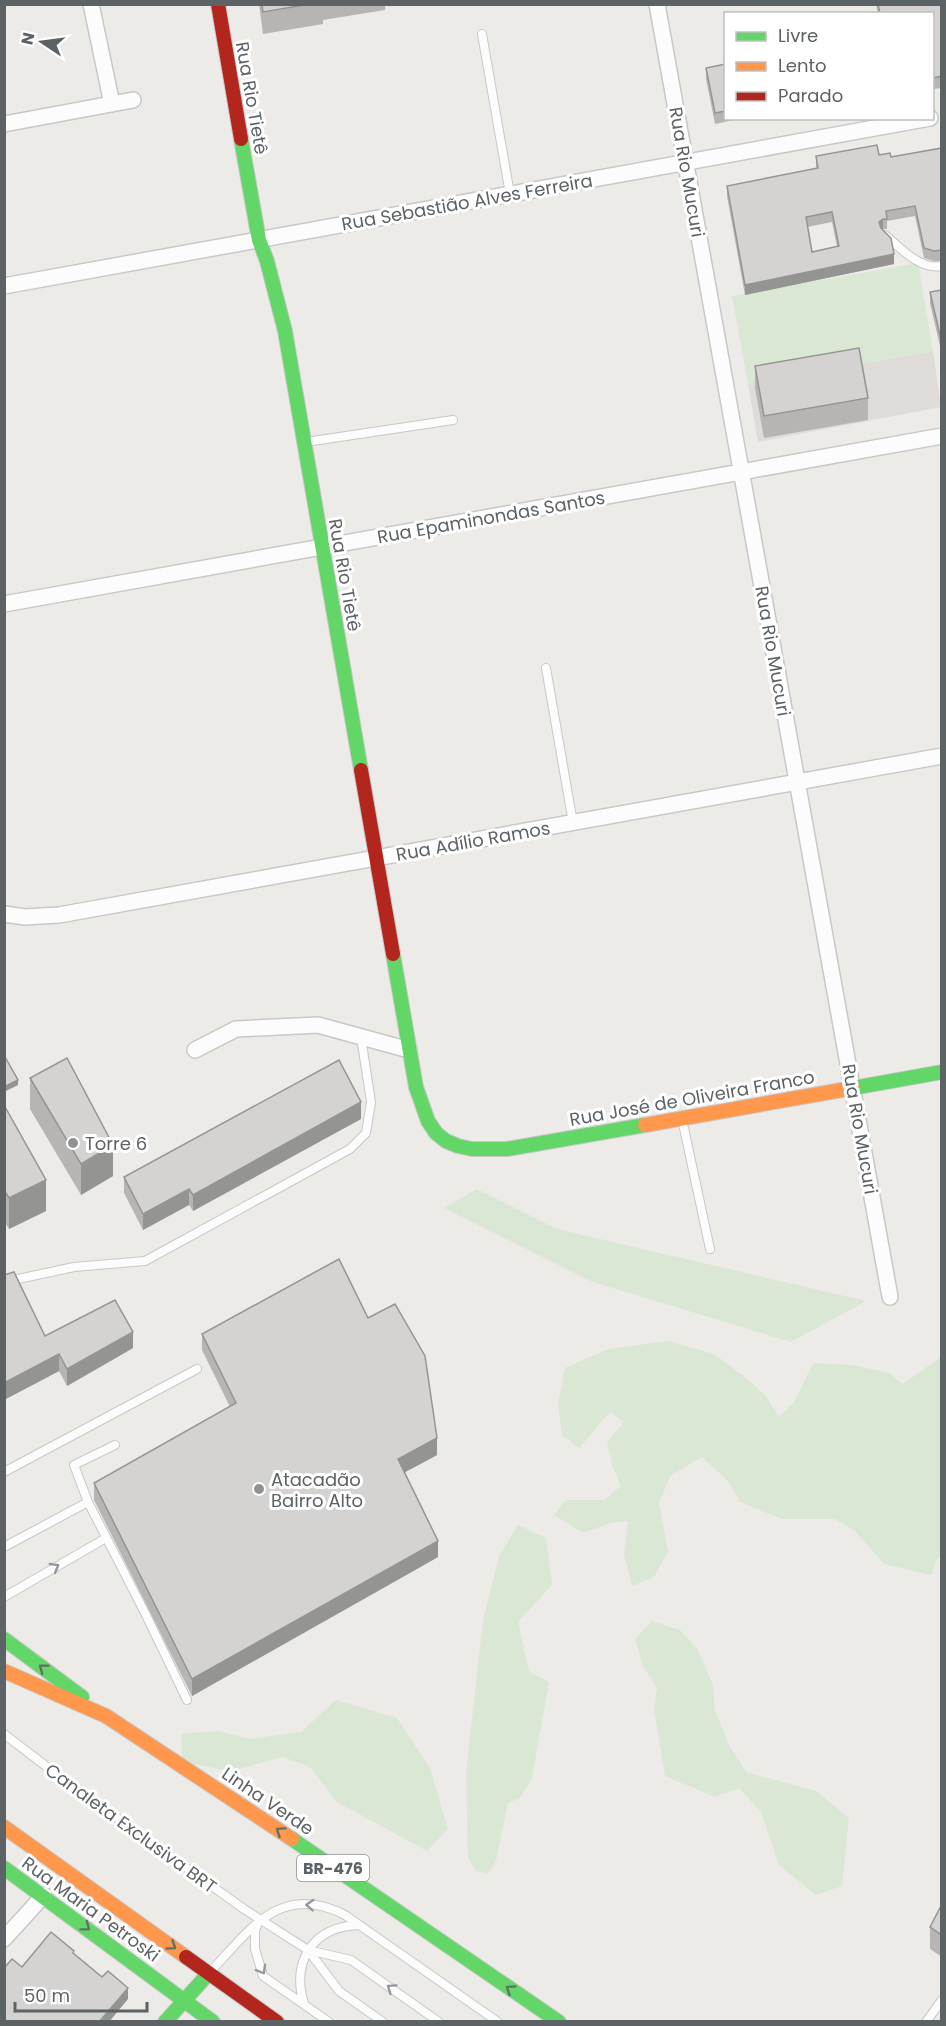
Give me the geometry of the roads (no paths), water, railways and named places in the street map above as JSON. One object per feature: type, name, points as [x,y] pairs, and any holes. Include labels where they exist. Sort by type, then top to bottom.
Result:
[{"type":"main road","name":"Rua Rio Tietê","points":[[218,4],[259,240],[267,261],[285,331],[420,1106],[435,1132],[449,1144]]},
{"type":"main road","name":"Rua José de Oliveira Franco","points":[[449,1144],[467,1149],[507,1149],[942,1072]]},
{"type":"main road","points":[[4,1639],[106,1716]]},
{"type":"main road","name":"Linha Verde","points":[[4,1671],[106,1716],[218,1789],[558,2022]]},
{"type":"main road","points":[[4,1827],[277,2022]]},
{"type":"main road","name":"Rua Maria Petroski","points":[[4,1868],[44,1895],[213,2022]]},
{"type":"main road","points":[[165,2022],[209,1973]]},
{"type":"street","points":[[91,4],[112,104]]},
{"type":"street","name":"Rua Rio Mucuri","points":[[657,4],[890,1297]]},
{"type":"street","points":[[4,124],[133,100]]},
{"type":"street","name":"Rua Sebastião Alves Ferreira","points":[[4,285],[920,120]]},
{"type":"street","name":"Rua Epaminondas Santos","points":[[4,604],[942,436]]},
{"type":"street","name":"Rua Adílio Ramos","points":[[4,914],[26,917],[59,915],[942,756]]},
{"type":"street","points":[[195,1050],[236,1029],[318,1025],[409,1050]]},
{"type":"street","points":[[4,1939],[44,1895]]},
{"type":"lane","points":[[482,34],[510,194]]},
{"type":"lane","points":[[885,234],[918,262],[928,267],[942,266]]},
{"type":"lane","points":[[304,442],[453,420]]},
{"type":"lane","points":[[546,668],[573,823]]},
{"type":"lane","points":[[4,1287],[18,1279],[74,1267],[145,1261],[350,1149],[366,1133],[371,1102],[361,1037]]},
{"type":"lane","points":[[682,1118],[710,1249]]},
{"type":"lane","points":[[4,1472],[197,1369]]},
{"type":"lane","points":[[115,1445],[74,1465],[87,1502],[187,1700]]},
{"type":"lane","points":[[4,1547],[87,1502]]},
{"type":"lane","points":[[4,1596],[106,1538]]},
{"type":"lane","name":"Canaleta Exclusiva BRT","points":[[4,1734],[128,1827],[260,1919],[308,1950],[351,1960],[439,2022]]},
{"type":"lane","points":[[209,1973],[260,1919],[272,1911],[288,1906],[314,1904],[338,1911],[498,2022]]},
{"type":"lane","points":[[260,1919],[255,1930],[255,1949],[263,1976],[329,2022]]},
{"type":"lane","points":[[304,2004],[299,1976],[308,1950],[319,1938],[331,1930],[358,1925]]},
{"type":"lane","name":"Canaleta Exclusiva BRT","points":[[308,1950],[339,1991],[383,2022]]},
{"type":"lane","points":[[926,2022],[942,2000]]},
{"type":"place","name":"Torre 6","points":[[73,1143]]},
{"type":"place","name":"Atacadão Bairro Alto","points":[[259,1489]]}]
